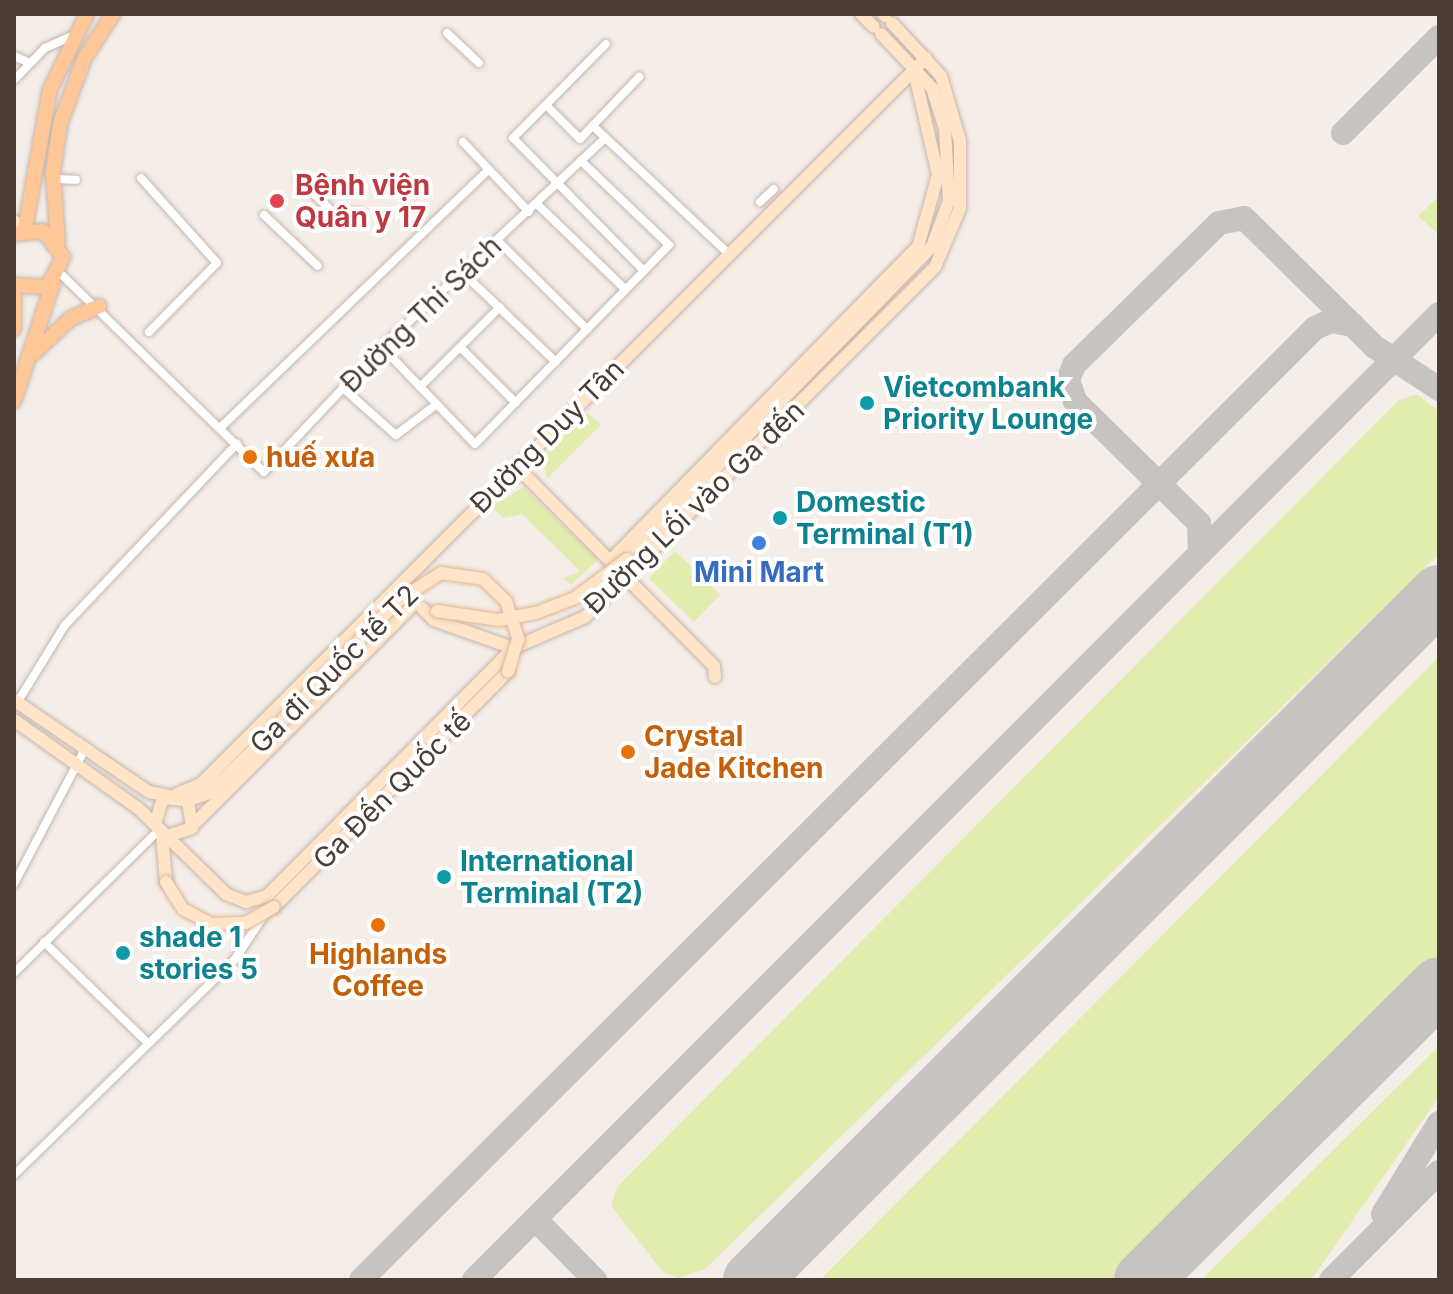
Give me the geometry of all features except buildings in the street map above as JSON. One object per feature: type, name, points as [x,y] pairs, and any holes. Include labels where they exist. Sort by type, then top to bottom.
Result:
[{"type":"main road","points":[[58,242],[18,228],[41,121],[74,35],[87,14]]},
{"type":"main road","points":[[14,401],[57,278],[58,242],[53,179],[67,99],[113,14]]},
{"type":"main road","points":[[14,329],[14,285],[34,291],[57,278]]},
{"type":"main road","points":[[33,353],[70,319],[99,306]]},
{"type":"street","points":[[417,606],[499,620],[536,613],[575,598],[627,559],[923,260],[947,211],[950,157],[937,99],[914,69],[861,14]]},
{"type":"street","points":[[887,18],[926,58]]},
{"type":"street","points":[[447,33],[479,63]]},
{"type":"street","points":[[14,80],[30,63],[74,35]]},
{"type":"street","points":[[606,44],[513,138],[643,270]]},
{"type":"street","points":[[14,56],[30,63]]},
{"type":"street","name":"Đường Duy Tân","points":[[177,797],[201,784],[926,58]]},
{"type":"street","name":"Đường Lối vào Ga đến","points":[[14,720],[77,764],[161,831],[235,900],[257,900],[283,885],[513,648],[585,617],[911,295],[943,255],[960,208],[963,156],[947,88],[926,58]]},
{"type":"street","points":[[611,560],[918,247],[938,175],[914,69]]},
{"type":"street","points":[[546,105],[580,139],[639,77]]},
{"type":"street","points":[[593,126],[730,255]]},
{"type":"street","name":"Đường Thi Sách","points":[[237,444],[264,472],[382,347],[605,138]]},
{"type":"street","points":[[463,142],[529,212]]},
{"type":"street","points":[[382,347],[475,444],[669,245],[581,161]]},
{"type":"street","points":[[220,428],[488,170]]},
{"type":"street","points":[[141,178],[217,263],[149,332]]},
{"type":"street","points":[[53,179],[76,180]]},
{"type":"street","points":[[299,180],[336,215],[359,213]]},
{"type":"street","points":[[760,202],[774,189]]},
{"type":"street","points":[[537,204],[625,289]]},
{"type":"street","points":[[264,215],[318,266]]},
{"type":"street","points":[[497,240],[587,329]]},
{"type":"street","points":[[462,272],[556,362]]},
{"type":"street","points":[[57,278],[99,306],[237,444],[65,625],[16,702],[149,792],[177,797],[195,823]]},
{"type":"street","points":[[420,387],[500,307]]},
{"type":"street","points":[[460,347],[516,403]]},
{"type":"street","points":[[343,388],[396,435],[437,404]]},
{"type":"street","points":[[516,466],[714,666],[715,677]]},
{"type":"street","name":"Ga đi Quốc tế T2","points":[[177,797],[209,793],[399,600],[441,573],[483,579],[506,601],[518,639],[508,671]]},
{"type":"street","points":[[396,587],[438,623],[513,648]]},
{"type":"street","points":[[161,831],[184,835],[417,606]]},
{"type":"street","name":"Ga Đến Quốc tế","points":[[161,831],[166,882],[183,909],[211,924],[235,925],[274,907],[508,671]]},
{"type":"street","points":[[14,884],[85,749]]},
{"type":"street","points":[[161,831],[158,803],[177,797]]},
{"type":"street","points":[[14,973],[161,831]]},
{"type":"street","points":[[14,1175],[148,1043],[256,930],[283,885]]},
{"type":"street","points":[[44,942],[148,1043]]},
{"type":"green space","points":[[1439,196],[1439,235],[1418,216]]},
{"type":"green space","points":[[1416,394],[1439,411],[1439,554],[705,1269],[678,1278],[663,1272],[611,1206],[617,1187],[1399,400]]},
{"type":"green space","points":[[588,413],[601,425],[547,479],[542,458]]},
{"type":"green space","points":[[523,487],[598,560],[571,585],[563,578],[580,571],[522,514],[503,518],[492,507]]},
{"type":"green space","points":[[675,551],[720,595],[694,622],[649,578]]},
{"type":"green space","points":[[1439,657],[1439,961],[1120,1280],[820,1280]]},
{"type":"green space","points":[[1439,1046],[1439,1097],[1311,1280],[1201,1280]]},
{"type":"taxiway","points":[[1343,133],[1439,37]]},
{"type":"taxiway","points":[[1200,553],[1199,523],[1075,401],[1068,380],[1074,365],[1219,223],[1244,218],[1375,347],[1439,389]]},
{"type":"taxiway","points":[[474,1280],[1439,314]]},
{"type":"taxiway","points":[[361,1280],[1315,328],[1331,321],[1353,325]]},
{"type":"taxiway","points":[[1383,1214],[1439,1123]]},
{"type":"taxiway","points":[[1331,1280],[1439,1172]]},
{"type":"taxiway","points":[[535,1219],[595,1280]]},
{"type":"runway","points":[[752,1280],[1439,594]]},
{"type":"runway","points":[[1143,1280],[1439,986]]},
{"type":"place","name":"Bệnh viện Quân y 17","points":[[277,201]]},
{"type":"place","name":"Vietcombank Priority Lounge","points":[[867,403]]},
{"type":"place","name":"huế xưa","points":[[250,457]]},
{"type":"place","name":"Domestic Terminal (T1)","points":[[780,518]]},
{"type":"place","name":"Mini Mart","points":[[759,543]]},
{"type":"place","name":"Crystal Jade Kitchen","points":[[628,752]]},
{"type":"place","name":"International Terminal (T2)","points":[[444,877]]},
{"type":"place","name":"Highlands Coffee","points":[[378,925]]},
{"type":"place","name":"shade 1 stories 5","points":[[123,953]]}]
